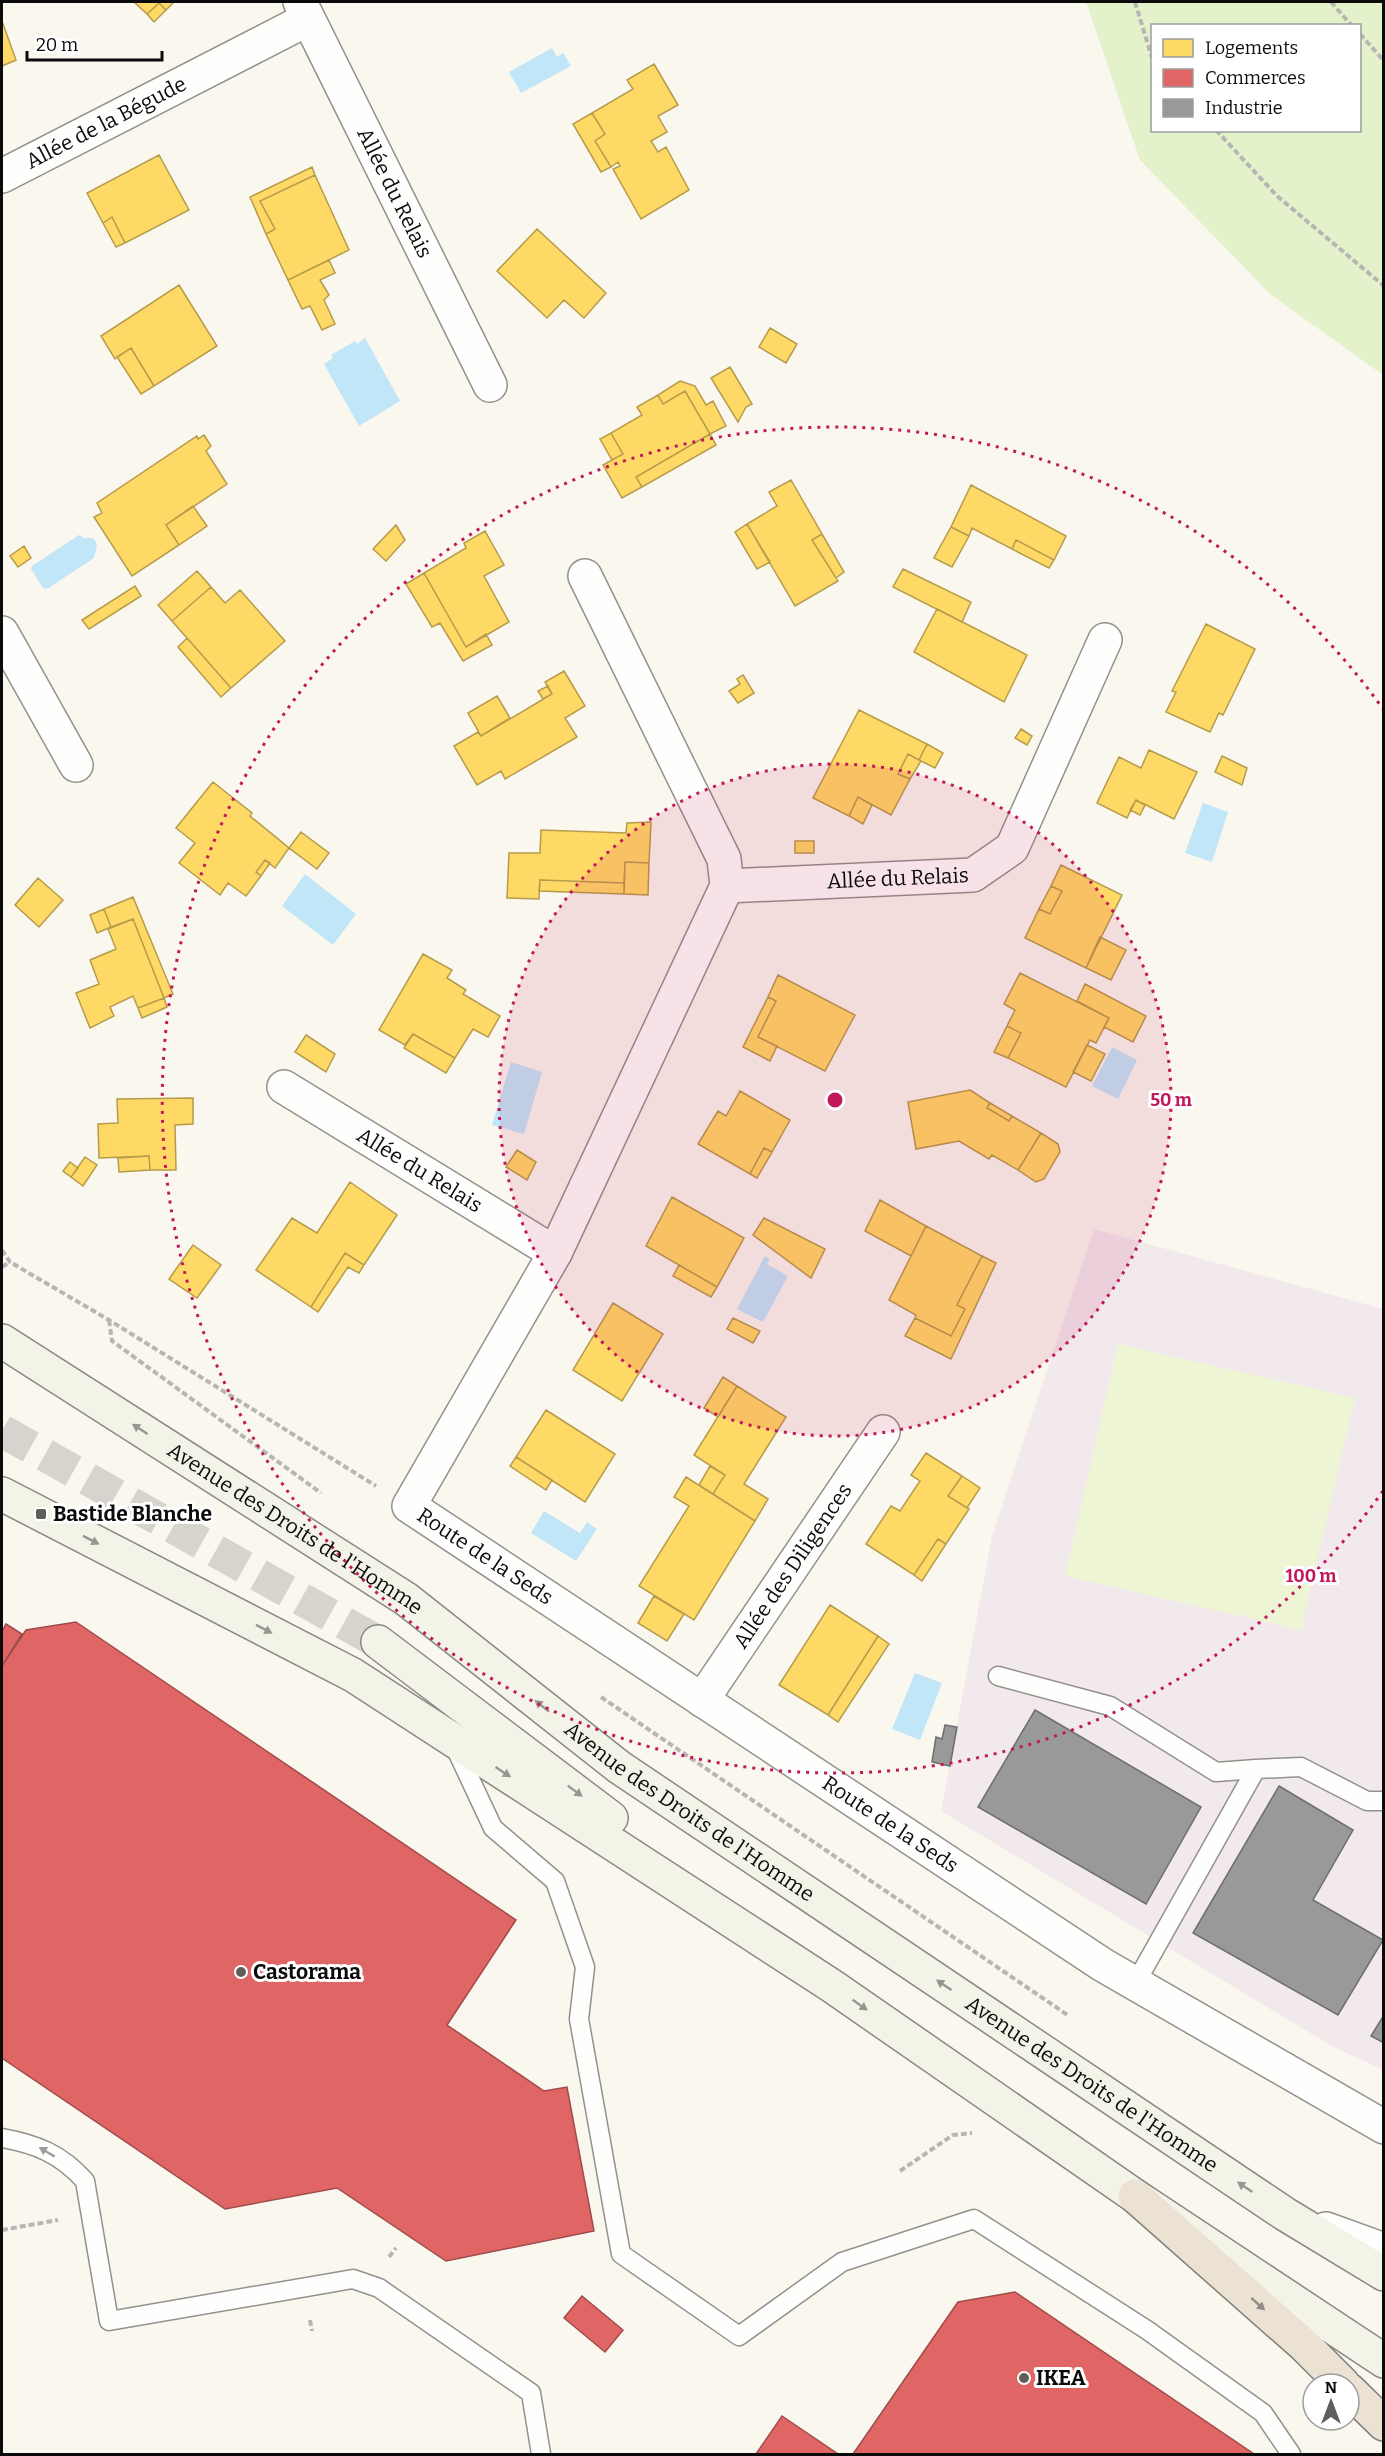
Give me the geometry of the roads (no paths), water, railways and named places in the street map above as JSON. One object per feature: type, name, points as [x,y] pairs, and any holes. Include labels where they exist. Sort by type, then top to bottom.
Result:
[{"type":"highway","points":[[1135,2196],[1305,2346],[1331,2372]]},
{"type":"highway","points":[[1361,2402],[1383,2424]]},
{"type":"main road","name":"Avenue des Droits de l'Homme","points":[[2,1341],[406,1599],[620,1767],[1285,2214],[1383,2274]]},
{"type":"main road","points":[[2,1494],[353,1675],[832,1986],[1135,2196],[1383,2361]]},
{"type":"main road","points":[[832,1986],[378,1642],[866,1934]]},
{"type":"street","name":"Allée de la Bégude","points":[[2,176],[304,10]]},
{"type":"street","name":"Allée du Relais","points":[[304,10],[490,385]]},
{"type":"street","points":[[555,1253],[727,886],[724,859],[585,576]]},
{"type":"street","points":[[2,633],[76,765]]},
{"type":"street","name":"Allée du Relais","points":[[727,886],[973,875],[1012,848],[1105,640]]},
{"type":"street","name":"Allée du Relais","points":[[284,1088],[555,1253]]},
{"type":"street","name":"Route de la Seds","points":[[555,1253],[409,1506],[1135,1984],[1383,2127]]},
{"type":"street","name":"Allée des Diligences","points":[[702,1700],[883,1432]]},
{"type":"street","points":[[1285,2214],[1383,2250]]},
{"type":"lane","points":[[998,1676],[1110,1706],[1216,1772],[1301,1767],[1367,1801],[1383,1801]]},
{"type":"lane","points":[[451,1738],[493,1828],[555,1881],[585,1967],[579,2019],[621,2254],[739,2336],[842,2262],[974,2219],[1147,2331],[1263,2414],[1291,2454]]},
{"type":"lane","points":[[1135,1984],[1256,1769]]},
{"type":"lane","points":[[2,2138],[33,2144],[73,2167],[85,2181],[108,2321],[352,2279],[379,2288],[531,2393],[541,2454]]},
{"type":"water","points":[[552,48],[557,57],[563,53],[571,66],[521,93],[509,72]]},
{"type":"water","points":[[365,338],[400,401],[359,426],[324,364],[333,358],[331,355]]},
{"type":"water","points":[[79,535],[84,538],[93,538],[95,541],[97,546],[94,558],[47,589],[43,588],[31,569],[32,566]]},
{"type":"water","points":[[1203,803],[1228,812],[1212,862],[1185,853]]},
{"type":"water","points":[[305,874],[356,914],[333,945],[282,906]]},
{"type":"water","points":[[1112,1047],[1137,1060],[1118,1099],[1092,1086]]},
{"type":"water","points":[[511,1062],[542,1072],[524,1134],[492,1125]]},
{"type":"water","points":[[765,1256],[770,1259],[767,1264],[788,1276],[763,1322],[737,1309]]},
{"type":"water","points":[[544,1511],[580,1533],[587,1522],[597,1529],[576,1561],[531,1533]]},
{"type":"water","points":[[915,1673],[942,1683],[920,1740],[892,1729]]},
{"type":"tunnel","points":[[2,1431],[378,1642]]},
{"type":"place","name":"Bastide Blanche","points":[[41,1514]]},
{"type":"place","name":"Castorama","points":[[241,1972]]},
{"type":"place","name":"IKEA","points":[[1024,2378]]}]
